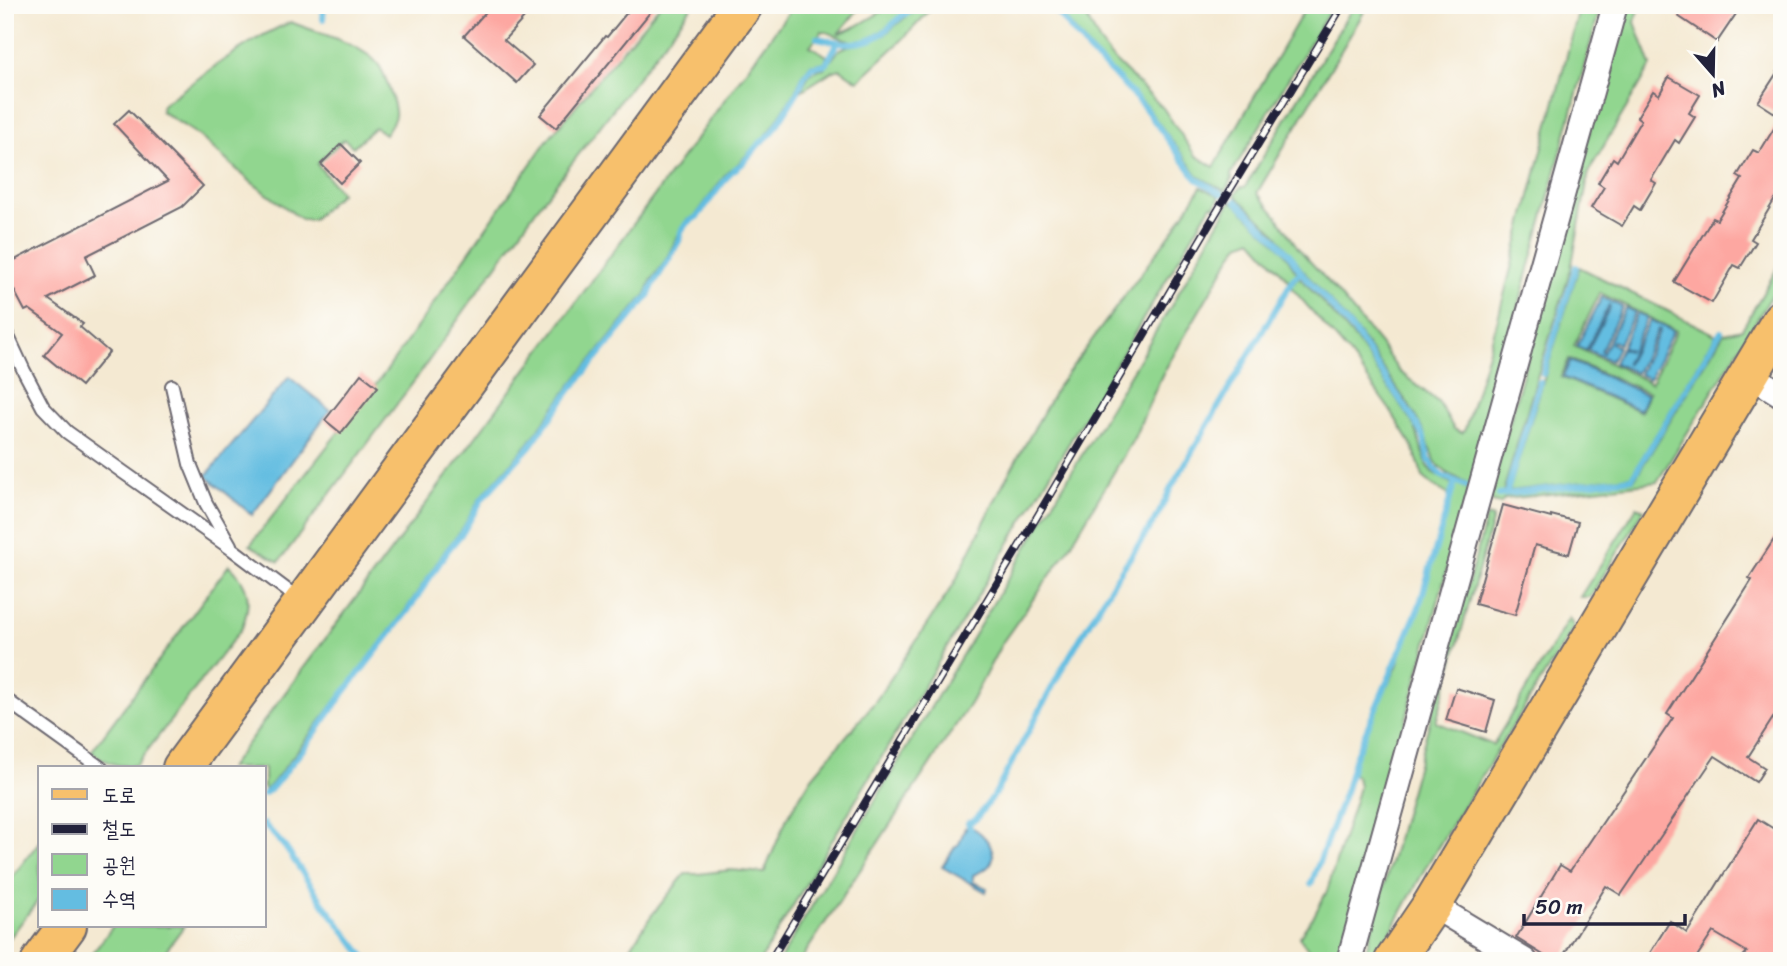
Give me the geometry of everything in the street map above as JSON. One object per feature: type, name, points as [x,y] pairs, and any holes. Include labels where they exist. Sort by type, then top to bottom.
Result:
[{"type":"main road","points":[[183,766],[743,5]]},
{"type":"main road","points":[[1394,961],[1432,905],[1782,319]]},
{"type":"main road","points":[[41,961],[66,928]]},
{"type":"street","points":[[1349,961],[1615,5]]},
{"type":"street","points":[[1749,374],[1782,395]]},
{"type":"street","points":[[1432,905],[1525,961]]},
{"type":"lane","points":[[5,330],[43,407],[67,432],[303,603]]},
{"type":"lane","points":[[172,386],[190,464],[206,503],[232,549]]},
{"type":"lane","points":[[5,699],[98,766]]},
{"type":"green space","points":[[660,5],[693,5],[536,210],[415,380],[279,562],[250,545],[387,370],[548,139]]},
{"type":"green space","points":[[794,5],[862,5],[838,34],[893,5],[920,5],[879,33],[860,41],[822,31],[810,46],[827,56],[825,62],[810,65],[770,131],[729,170],[696,215],[685,222],[646,294],[569,387],[528,444],[480,498],[461,531],[405,611],[271,785],[266,789],[266,766],[230,766]]},
{"type":"green space","points":[[925,5],[935,5],[858,81],[840,69],[801,91],[809,75],[815,70],[825,68],[839,50],[884,35]]},
{"type":"green space","points":[[1054,5],[1073,5],[1087,18],[1111,57],[1163,108],[1195,155],[1214,167],[1307,5],[1333,5],[1231,174],[1232,179],[1225,191],[1199,177],[1145,105],[1090,49]]},
{"type":"green space","points":[[1354,5],[1368,5],[1257,193],[1277,216],[1298,248],[1380,344],[1399,371],[1438,402],[1454,429],[1462,433],[1497,322],[1580,5],[1601,5],[1340,961],[1313,961],[1299,937],[1327,891],[1359,787],[1357,777],[1352,774],[1356,758],[1420,608],[1456,483],[1466,488],[1467,485],[1448,474],[1434,460],[1423,430],[1410,407],[1360,335],[1302,269],[1277,235],[1235,195],[1241,187],[1245,187]]},
{"type":"green space","points":[[1624,5],[1640,5],[1635,22],[1651,66],[1589,171],[1571,269],[1502,495],[1634,480],[1724,333],[1742,329],[1782,260],[1782,279],[1657,482],[1505,499],[1500,504],[1489,498]]},
{"type":"green space","points":[[291,22],[337,39],[371,57],[384,75],[395,111],[394,119],[385,134],[375,127],[353,147],[344,139],[317,164],[341,193],[312,220],[301,219],[251,182],[198,135],[161,111],[163,104],[225,59]]},
{"type":"green space","points":[[1201,187],[1220,196],[1215,206],[1211,205],[760,961],[622,961],[651,916],[685,874],[731,870],[764,873],[787,818],[812,777],[875,702],[954,584],[1003,484],[1058,386],[1174,229]]},
{"type":"green space","points":[[1231,201],[1282,249],[1297,273],[1290,282],[1252,239],[1240,244],[1162,375],[1134,438],[1068,550],[1002,643],[971,702],[800,961],[779,961],[1171,306]]},
{"type":"green space","points":[[1579,267],[1716,335],[1631,476],[1509,491]],"holes":[[[1600,293],[1676,331],[1651,383],[1574,346]],[[1569,359],[1649,393],[1641,412],[1561,377]]]},
{"type":"green space","points":[[1299,276],[1355,339],[1398,401],[1415,427],[1427,466],[1452,484],[1449,495],[1423,477],[1413,447],[1390,410],[1351,356],[1290,286]]},
{"type":"green space","points":[[1637,507],[1644,510],[1590,597],[1580,597]]},
{"type":"green space","points":[[1487,516],[1493,518],[1436,722],[1493,745],[1569,618],[1574,627],[1427,865],[1375,961],[1363,961]]},
{"type":"green space","points":[[229,565],[241,579],[247,594],[247,610],[242,628],[136,765],[112,763],[91,752]]},
{"type":"green space","points":[[38,844],[38,901],[5,944],[5,886]]},
{"type":"green space","points":[[112,928],[183,928],[158,961],[87,961]]},
{"type":"water","points":[[1602,297],[1622,307],[1601,351],[1603,353],[1625,308],[1635,312],[1619,344],[1613,341],[1611,343],[1618,347],[1611,361],[1588,350],[1609,305],[1586,350],[1577,346]]},
{"type":"water","points":[[1637,314],[1647,318],[1627,364],[1650,320],[1673,331],[1649,379],[1639,374],[1660,330],[1658,329],[1636,373],[1614,363],[1621,348],[1629,350],[1622,346]]},
{"type":"water","points":[[1570,361],[1647,395],[1640,410],[1563,377]]},
{"type":"water","points":[[289,377],[330,410],[252,515],[206,476]]},
{"type":"water","points":[[971,827],[985,838],[992,849],[989,866],[973,875],[973,882],[987,888],[986,892],[942,867],[959,844],[965,828]]},
{"type":"building","points":[[492,5],[536,5],[504,40],[533,65],[517,83],[464,36]]},
{"type":"building","points":[[633,5],[656,5],[556,128],[540,115]]},
{"type":"building","points":[[1686,5],[1742,5],[1717,42],[1678,16]]},
{"type":"building","points":[[1782,65],[1782,203],[1775,199],[1751,239],[1756,242],[1740,268],[1734,265],[1712,303],[1674,282],[1713,218],[1717,220],[1742,179],[1737,176],[1753,150],[1759,153],[1781,117],[1758,102]]},
{"type":"building","points":[[1669,77],[1700,95],[1689,113],[1695,117],[1679,143],[1675,140],[1651,180],[1656,183],[1640,210],[1634,206],[1622,226],[1591,208],[1604,187],[1598,183],[1613,158],[1617,161],[1641,120],[1637,117],[1653,91],[1659,95]]},
{"type":"building","points":[[129,110],[203,186],[182,207],[86,256],[95,275],[48,299],[83,324],[80,327],[109,352],[81,386],[44,355],[62,333],[29,309],[25,311],[5,273],[5,265],[168,181],[114,124]]},
{"type":"building","points":[[341,144],[360,163],[340,183],[321,164]]},
{"type":"building","points":[[361,374],[378,387],[341,433],[325,420]]},
{"type":"building","points":[[1503,505],[1578,522],[1569,554],[1535,545],[1515,615],[1475,604]]},
{"type":"building","points":[[1782,527],[1782,704],[1748,757],[1765,768],[1756,782],[1715,756],[1621,895],[1606,886],[1560,961],[1553,961],[1516,938],[1560,865],[1570,871],[1673,718],[1667,714],[1752,580],[1749,578]]},
{"type":"building","points":[[1456,688],[1495,700],[1486,732],[1446,720]]},
{"type":"building","points":[[1758,819],[1782,834],[1782,961],[1739,961],[1747,952],[1713,932],[1694,961],[1645,961],[1670,921],[1687,933]]},
{"type":"waterway","points":[[323,19],[324,5]]},
{"type":"waterway","points":[[817,38],[848,43],[871,39],[921,5]]},
{"type":"waterway","points":[[1051,5],[1089,51],[1144,107],[1197,179],[1222,194]]},
{"type":"waterway","points":[[266,792],[305,747],[407,612],[463,532],[482,499],[530,446],[571,389],[648,296],[686,224],[698,216],[731,172],[772,133],[811,67],[826,64],[838,42]]},
{"type":"waterway","points":[[1236,201],[1278,241],[1301,272],[1355,333],[1416,423],[1434,468],[1442,476],[1467,486]]},
{"type":"waterway","points":[[1543,374],[1576,267]]},
{"type":"waterway","points":[[971,830],[968,823],[976,819],[995,794],[1063,667],[1115,580],[1157,517],[1171,488],[1293,279],[1301,272]]},
{"type":"waterway","points":[[1499,495],[1632,478],[1721,331]]},
{"type":"waterway","points":[[1506,494],[1540,382]]},
{"type":"waterway","points":[[1311,884],[1355,757],[1419,607],[1455,481]]},
{"type":"waterway","points":[[266,826],[285,847],[325,906],[368,961]]},
{"type":"railway","points":[[770,961],[1343,5]]}]
